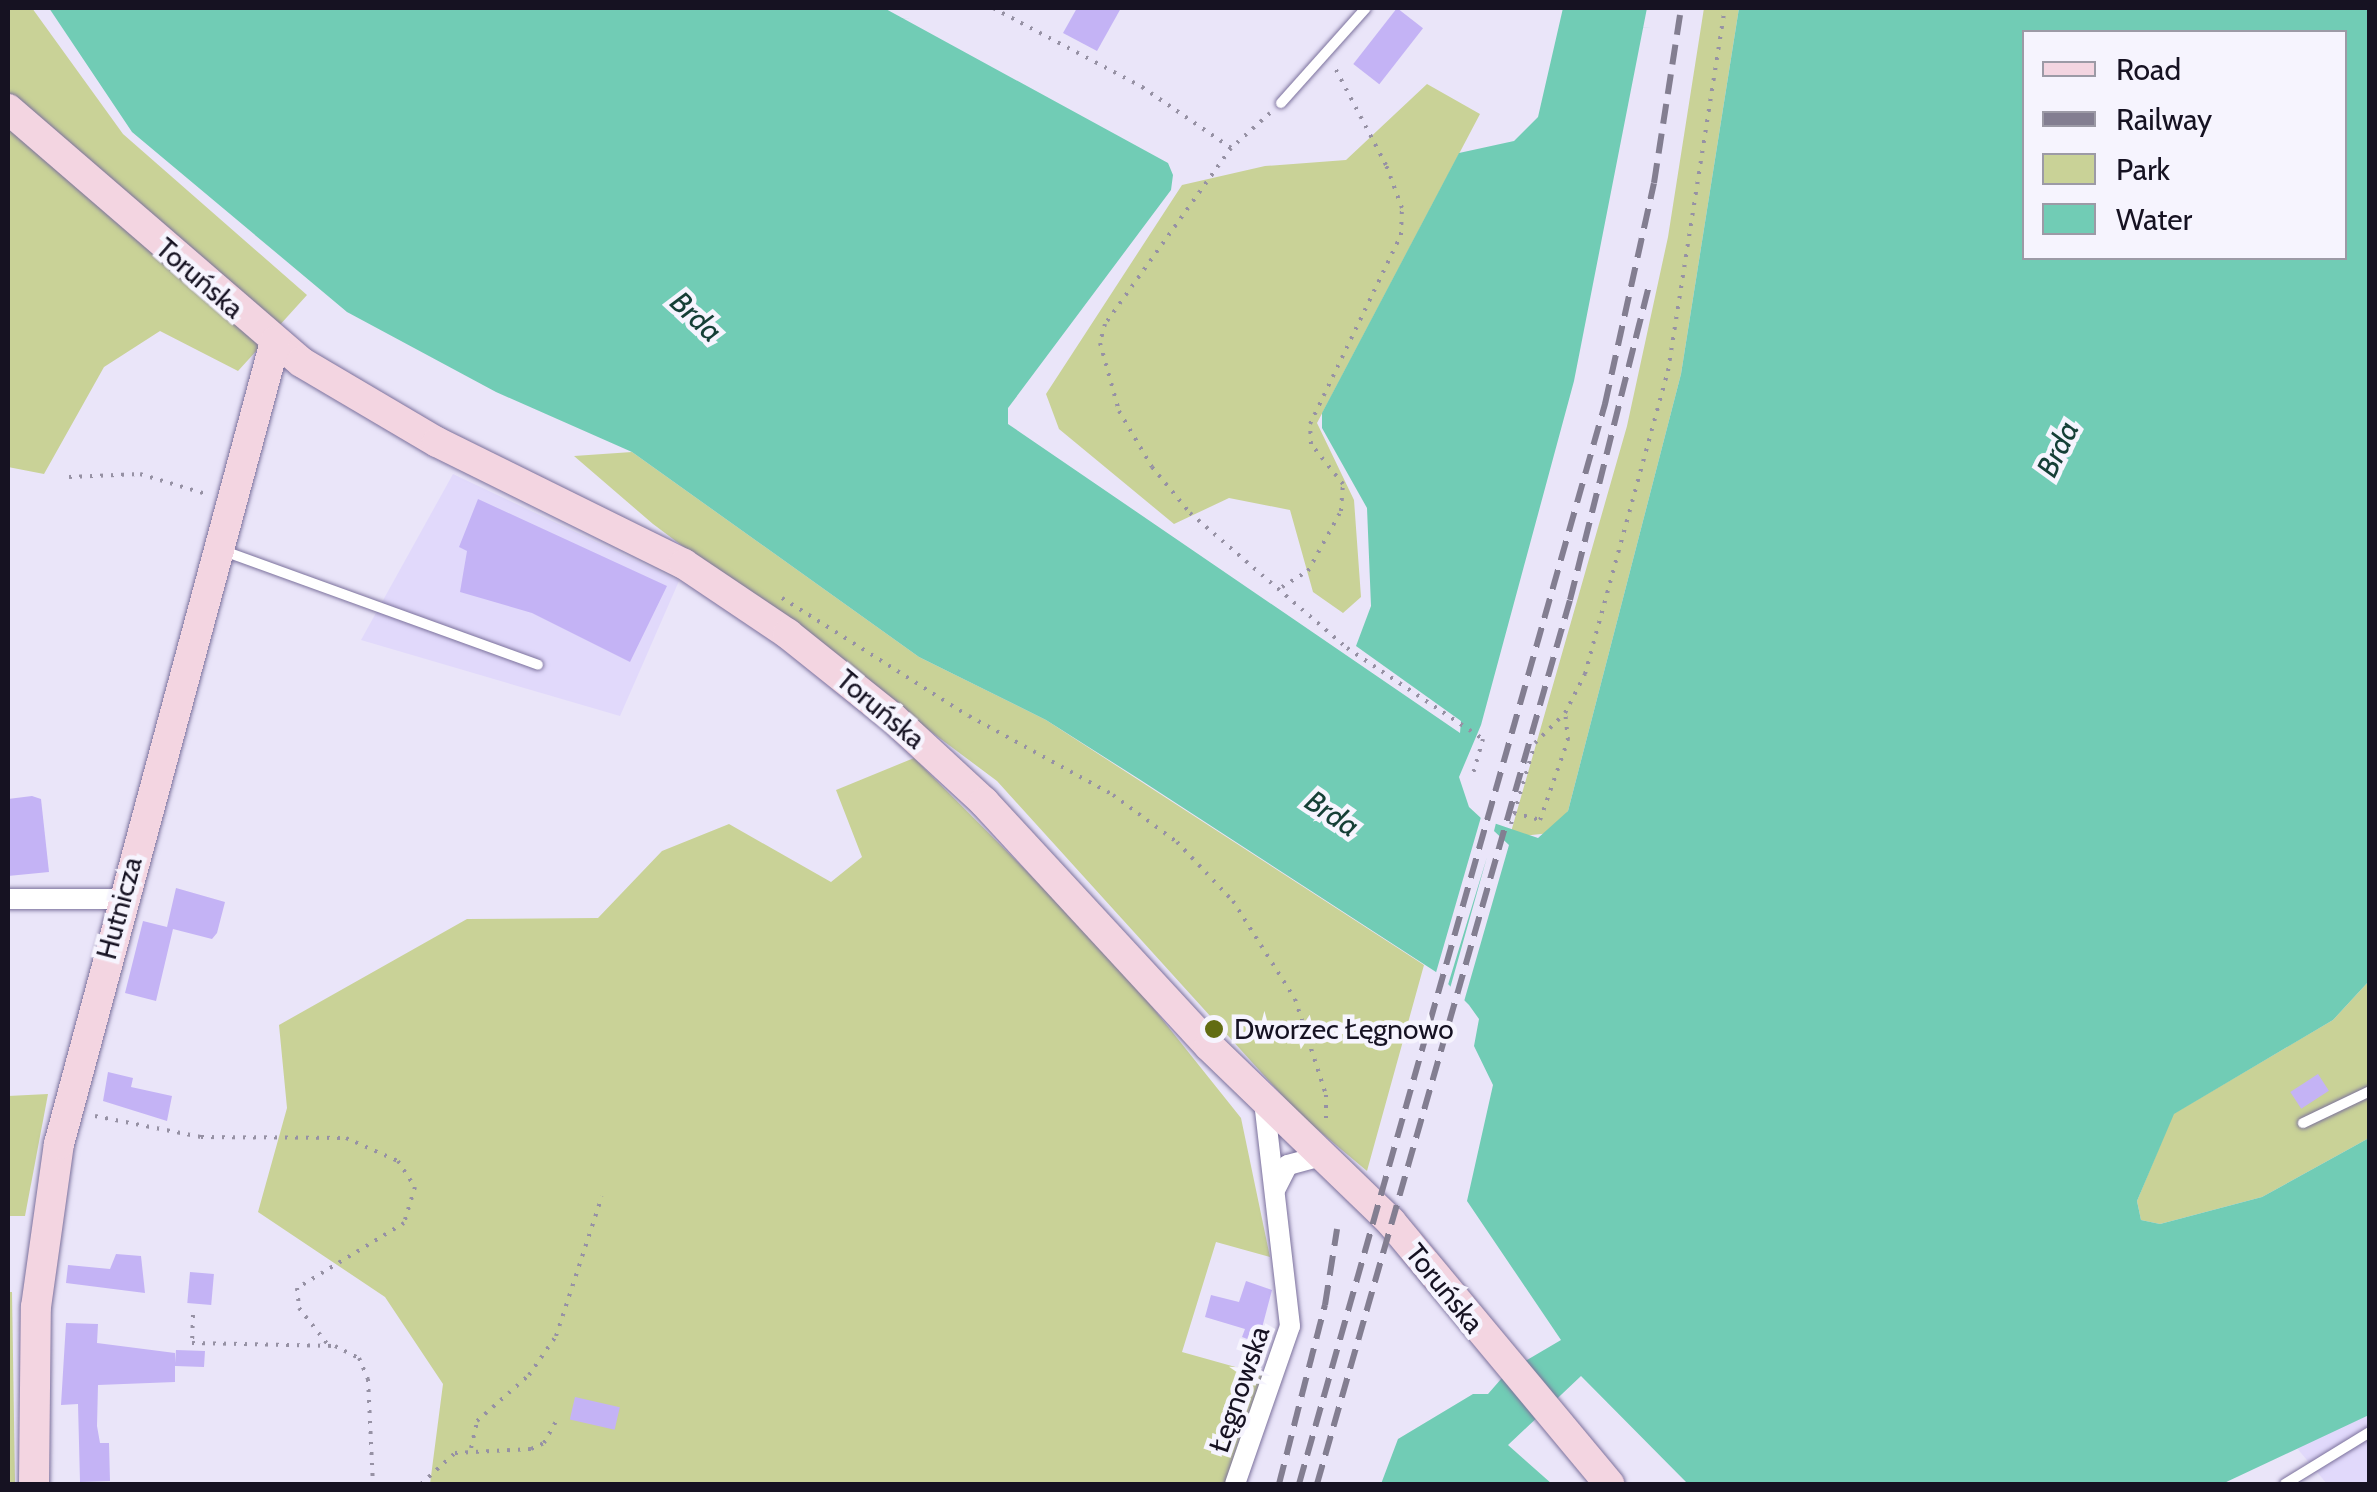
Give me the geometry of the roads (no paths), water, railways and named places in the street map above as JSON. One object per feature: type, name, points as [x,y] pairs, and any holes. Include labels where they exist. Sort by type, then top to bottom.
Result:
[{"type":"street","name":"Toruńska","points":[[8,109],[275,342],[379,411],[730,593],[943,762],[1264,1100],[1450,1288],[1508,1371],[1609,1484]]},
{"type":"street","name":"Hutnicza","points":[[34,1484],[38,1294],[66,1108],[228,501],[275,342]]},
{"type":"street","points":[[8,899],[122,898]]},
{"type":"street","name":"Łęgnowska","points":[[1235,1484],[1290,1326],[1264,1100]]},
{"type":"street","points":[[1274,1192],[1288,1165],[1322,1156]]},
{"type":"lane","points":[[1281,103],[1366,8]]},
{"type":"lane","points":[[216,548],[538,665]]},
{"type":"lane","points":[[2303,1123],[2370,1091]]},
{"type":"lane","points":[[2292,1483],[2370,1432]]},
{"type":"water","name":"Brda","points":[[49,8],[884,8],[1168,163],[1173,175],[1171,190],[1008,408],[1008,424],[1460,733],[1461,721],[1356,646],[1371,606],[1367,508],[1322,428],[1322,413],[1459,153],[1514,141],[1538,117],[1563,8],[1647,8],[1574,381],[1481,725],[1459,777],[1469,807],[1482,819],[1538,838],[1568,811],[1681,374],[1739,8],[2369,8],[2369,981],[2333,1020],[2174,1114],[2137,1201],[2141,1220],[2160,1224],[2262,1197],[2369,1138],[2369,1415],[2222,1484],[1688,1484],[1581,1376],[1508,1445],[1552,1484],[1381,1484],[1398,1439],[1473,1394],[1488,1394],[1508,1371],[1561,1340],[1467,1201],[1493,1085],[1474,1046],[1479,1019],[1469,1005],[1436,972],[1046,720],[919,657],[632,452],[496,392],[347,312],[132,132]]},
{"type":"railway","points":[[1299,1484],[1605,404],[1654,183],[1681,8]]},
{"type":"railway","points":[[1317,1484],[1570,600],[1649,285]]},
{"type":"railway","points":[[1279,1484],[1325,1305],[1337,1229]]},
{"type":"place","name":"Dworzec Łęgnowo","points":[[1214,1029]]}]
